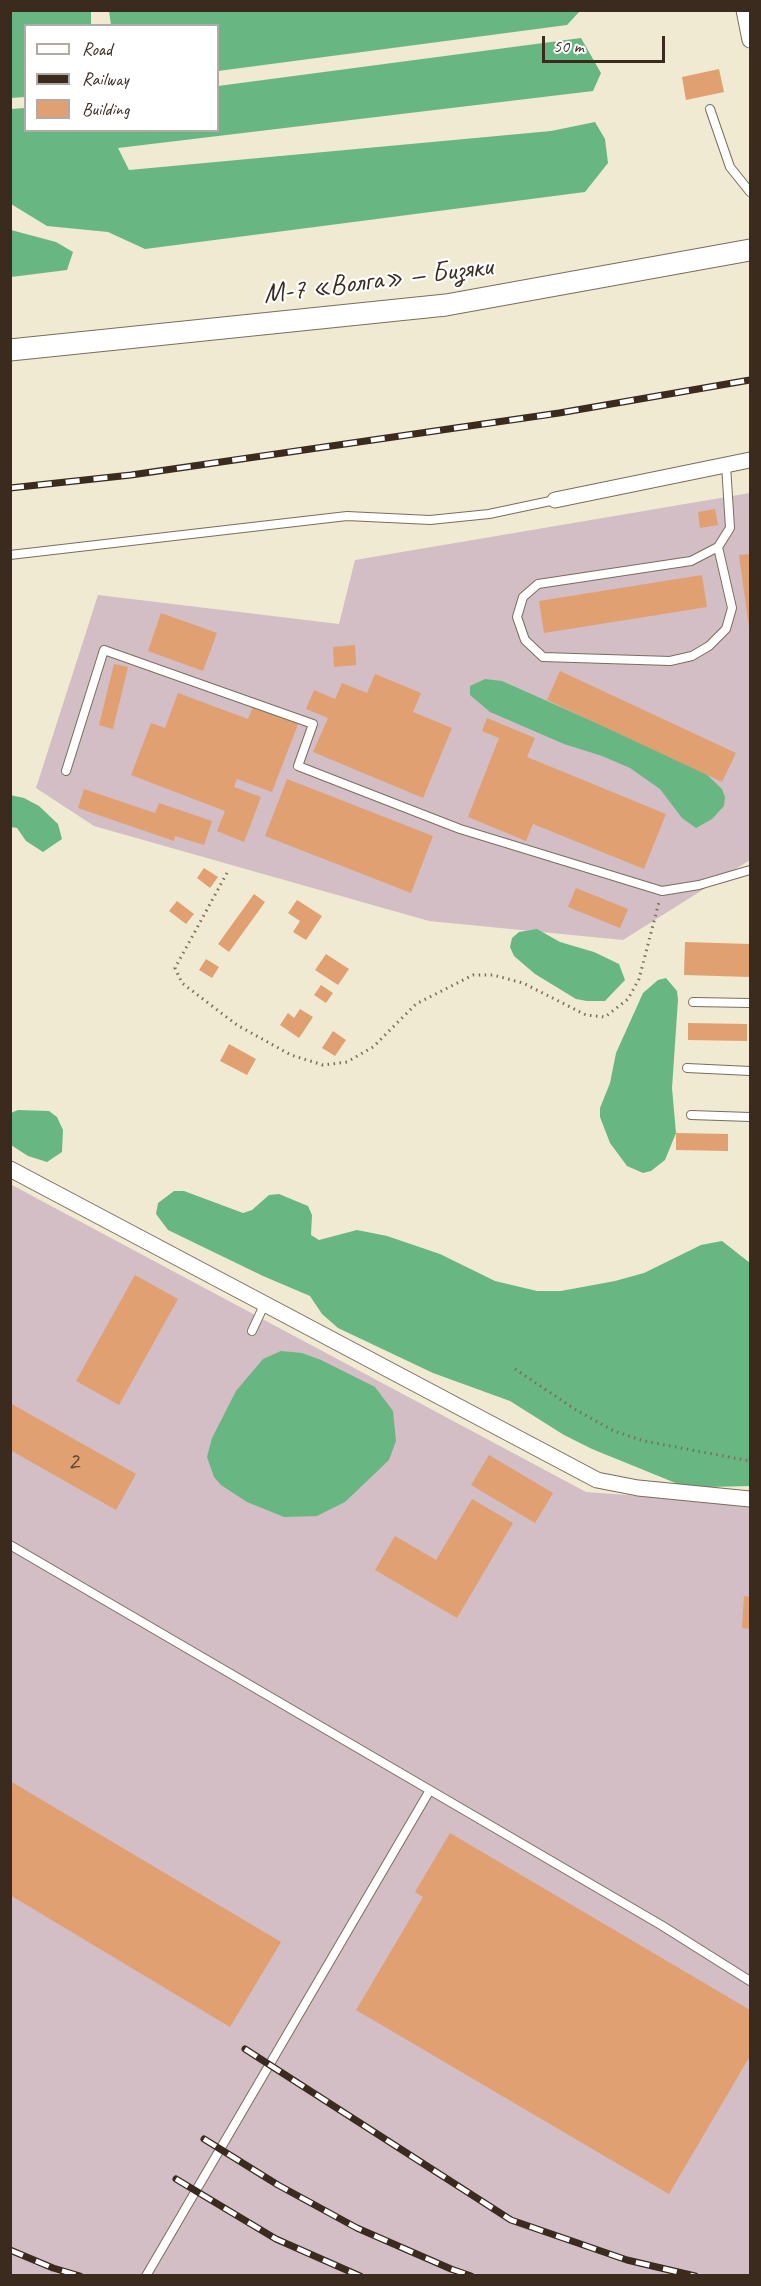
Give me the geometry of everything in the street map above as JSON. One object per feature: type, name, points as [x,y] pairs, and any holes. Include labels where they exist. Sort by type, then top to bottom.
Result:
[{"type":"main road","name":"М-7 «Волга» — Бизяки","points":[[10,350],[446,305],[750,250]]},
{"type":"street","points":[[744,10],[750,40]]},
{"type":"street","points":[[555,500],[750,460]]},
{"type":"street","points":[[10,1169],[597,1480],[638,1488],[750,1499]]},
{"type":"lane","points":[[710,109],[730,167],[750,192]]},
{"type":"lane","points":[[718,547],[732,608],[726,629],[709,646],[692,656],[670,660],[543,657],[525,640],[517,617],[523,597],[538,584],[691,561],[718,547],[730,528],[726,465]]},
{"type":"lane","points":[[10,555],[347,516],[430,520],[489,514],[555,500]]},
{"type":"lane","points":[[66,771],[104,650],[314,724],[298,766],[460,829],[662,891],[699,885],[750,870]]},
{"type":"lane","points":[[693,1002],[750,1004]]},
{"type":"lane","points":[[687,1068],[750,1071]]},
{"type":"lane","points":[[691,1115],[750,1117]]},
{"type":"lane","points":[[252,1331],[265,1303]]},
{"type":"lane","points":[[10,1545],[661,1925],[750,1981]]},
{"type":"lane","points":[[147,2276],[430,1790]]},
{"type":"path","points":[[227,873],[175,968],[182,983],[237,1025],[291,1055],[323,1065],[347,1062],[373,1047],[416,1004],[473,975],[493,975],[523,983],[586,1015],[605,1017],[627,999],[639,979],[662,891]]},
{"type":"path","points":[[515,1369],[576,1410],[614,1431],[644,1441],[750,1461]]},
{"type":"shaded area","points":[[750,493],[750,860],[623,940],[429,921],[94,826],[36,788],[98,595],[339,624],[355,560]]},
{"type":"shaded area","points":[[10,1184],[586,1492],[750,1504],[750,2275],[11,2275]]},
{"type":"green space","points":[[11,10],[91,11],[91,24],[24,24],[24,97],[11,98]]},
{"type":"green space","points":[[109,10],[580,11],[567,25],[219,71],[219,24],[111,24]]},
{"type":"green space","points":[[581,38],[601,73],[593,91],[118,148],[129,170],[551,131],[595,122],[605,139],[608,163],[585,192],[145,249],[108,232],[47,226],[11,204],[11,109],[24,108],[24,132],[219,132],[219,86]]},
{"type":"green space","points":[[11,230],[56,242],[73,252],[67,270],[11,277]]},
{"type":"green space","points":[[485,679],[502,681],[702,770],[722,789],[725,797],[724,806],[712,819],[696,828],[682,818],[660,789],[630,768],[564,744],[490,712],[470,695],[470,686]]},
{"type":"green space","points":[[10,795],[24,798],[39,806],[58,824],[62,839],[43,852],[26,841],[17,828],[11,827]]},
{"type":"green space","points":[[537,929],[560,942],[594,952],[619,964],[625,980],[605,1001],[576,999],[535,974],[514,956],[510,947],[512,938],[519,932]]},
{"type":"green space","points":[[666,978],[677,991],[678,1000],[672,1088],[676,1133],[665,1160],[651,1171],[643,1173],[627,1166],[610,1143],[600,1117],[600,1108],[610,1083],[616,1053],[643,993],[658,980]]},
{"type":"green space","points":[[18,1110],[49,1111],[57,1117],[63,1130],[62,1152],[47,1162],[28,1156],[11,1145],[11,1113]]},
{"type":"green space","points":[[174,1191],[184,1191],[243,1213],[252,1210],[269,1195],[279,1194],[308,1206],[312,1215],[311,1235],[319,1240],[357,1230],[387,1236],[440,1254],[495,1281],[537,1291],[561,1291],[615,1281],[644,1273],[701,1245],[722,1241],[750,1263],[750,1486],[709,1487],[678,1484],[592,1449],[564,1435],[510,1401],[433,1373],[338,1328],[322,1314],[310,1296],[168,1230],[156,1214],[158,1203]]},
{"type":"green space","points":[[281,1351],[302,1353],[321,1360],[375,1387],[393,1411],[396,1441],[389,1460],[345,1502],[317,1516],[284,1517],[247,1502],[221,1485],[214,1477],[207,1457],[212,1438],[236,1391],[263,1359]]},
{"type":"building","points":[[719,69],[724,92],[686,100],[682,77]]},
{"type":"building","points":[[715,509],[718,525],[700,528],[698,512]]},
{"type":"building","points":[[750,554],[750,627],[749,627],[739,555]]},
{"type":"building","points":[[702,575],[707,607],[544,633],[539,601]]},
{"type":"building","points":[[161,613],[217,633],[203,671],[148,651]]},
{"type":"building","points":[[355,645],[356,665],[334,667],[333,647]]},
{"type":"building","points":[[114,664],[128,667],[113,729],[99,725]]},
{"type":"building","points":[[560,671],[736,753],[722,782],[547,700]]},
{"type":"building","points":[[375,674],[421,693],[413,712],[452,728],[423,798],[313,752],[328,718],[306,709],[314,690],[335,699],[342,683],[367,693]]},
{"type":"building","points":[[178,693],[248,719],[253,707],[298,724],[272,792],[237,779],[234,787],[261,797],[244,842],[217,831],[225,811],[131,775],[151,723],[165,728]]},
{"type":"building","points":[[487,718],[535,738],[527,757],[666,814],[644,869],[533,824],[526,841],[468,817],[499,738],[482,731]]},
{"type":"building","points":[[287,779],[433,836],[411,893],[265,836]]},
{"type":"building","points":[[84,789],[155,813],[159,803],[212,821],[204,845],[175,836],[174,841],[78,808]]},
{"type":"building","points":[[204,868],[218,877],[210,888],[197,878]]},
{"type":"building","points":[[576,888],[628,909],[620,928],[568,907]]},
{"type":"building","points":[[254,894],[265,902],[229,952],[218,944]]},
{"type":"building","points":[[297,900],[322,916],[306,940],[293,932],[300,921],[288,913]]},
{"type":"building","points":[[177,901],[194,914],[186,924],[169,911]]},
{"type":"building","points":[[685,942],[750,944],[750,977],[684,975]]},
{"type":"building","points":[[326,954],[349,969],[338,985],[315,970]]},
{"type":"building","points":[[206,959],[219,967],[212,978],[199,970]]},
{"type":"building","points":[[321,985],[333,993],[326,1003],[314,995]]},
{"type":"building","points":[[300,1009],[313,1017],[299,1038],[280,1025],[288,1013],[294,1018]]},
{"type":"building","points":[[688,1023],[747,1024],[747,1041],[688,1040]]},
{"type":"building","points":[[333,1031],[346,1040],[335,1056],[322,1048]]},
{"type":"building","points":[[229,1044],[256,1059],[247,1075],[220,1061]]},
{"type":"building","points":[[676,1133],[728,1134],[728,1151],[676,1150]]},
{"type":"building","points":[[135,1275],[178,1299],[119,1405],[76,1381]]},
{"type":"building","points":[[10,1403],[136,1474],[116,1510],[10,1450]]},
{"type":"building","points":[[489,1455],[553,1493],[535,1523],[471,1485]]},
{"type":"building","points":[[472,1499],[513,1523],[457,1618],[375,1570],[395,1536],[436,1560]]},
{"type":"building","points":[[744,1596],[750,1597],[750,1629],[742,1628]]},
{"type":"building","points":[[10,1781],[281,1942],[230,2027],[10,1895]]},
{"type":"building","points":[[450,1833],[750,2010],[750,2056],[669,2194],[356,2010],[423,1897],[415,1892]]},
{"type":"railway","points":[[10,488],[131,475],[559,413],[750,380]]},
{"type":"railway","points":[[245,2049],[511,2220],[627,2260],[695,2276]]},
{"type":"railway","points":[[204,2139],[278,2185],[357,2228],[471,2276]]},
{"type":"railway","points":[[176,2179],[276,2239],[360,2276]]},
{"type":"railway","points":[[10,2250],[53,2268],[80,2276]]}]
